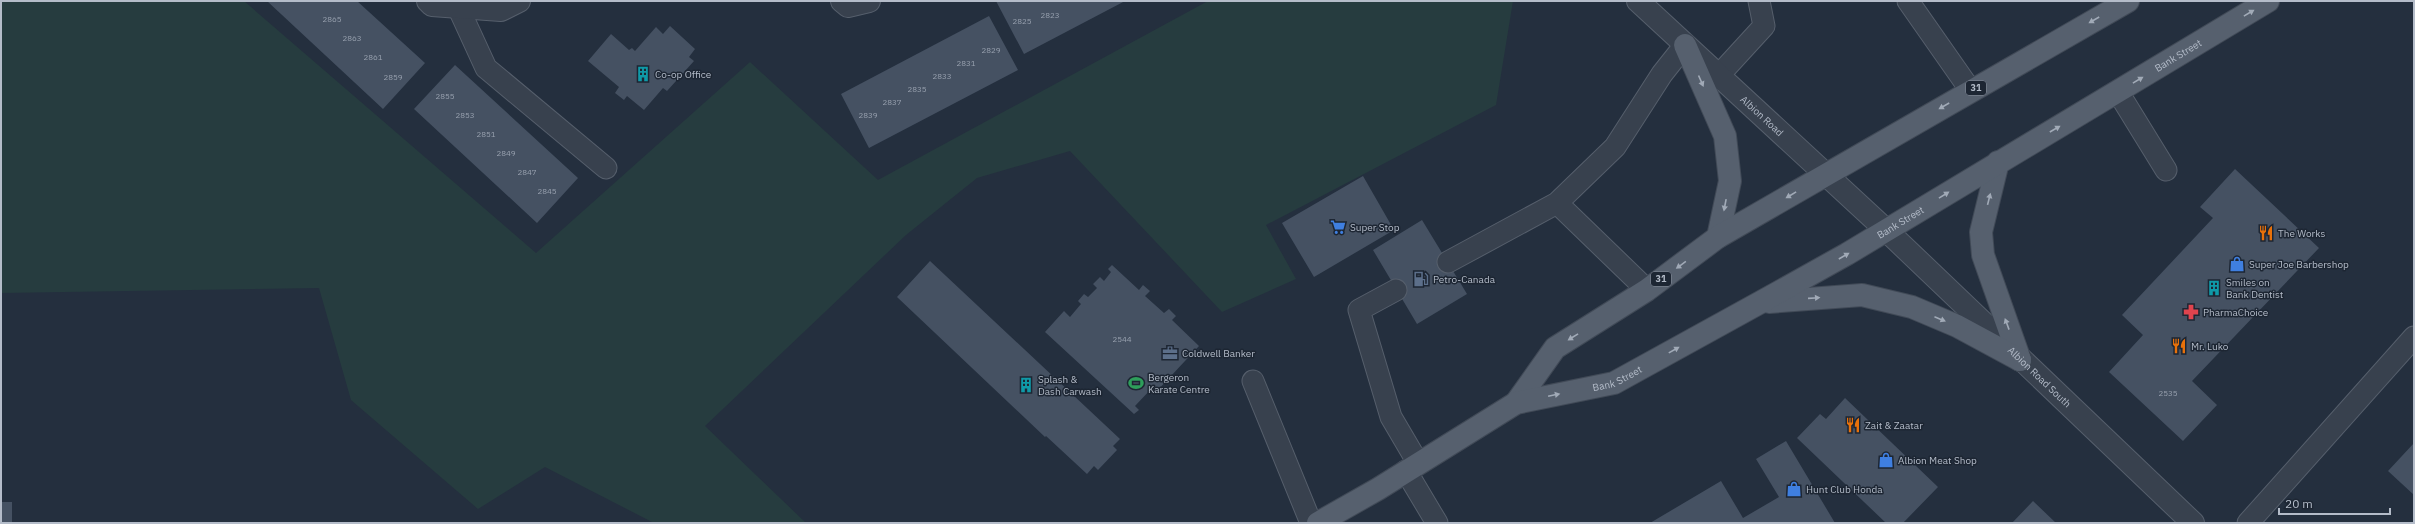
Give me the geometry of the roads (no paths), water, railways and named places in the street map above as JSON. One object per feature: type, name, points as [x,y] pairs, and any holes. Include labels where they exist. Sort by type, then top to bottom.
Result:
[{"type":"main road","name":"Bank Street","points":[[1318,523],[1516,403],[1614,383],[1761,302],[1886,230],[2268,1]]},
{"type":"main road","name":"Bank Street","points":[[1516,403],[1555,348],[1647,290],[1718,238],[1824,175],[2125,2]]},
{"type":"main road","points":[[1684,45],[1725,136],[1730,181],[1718,238]]},
{"type":"main road","points":[[1998,162],[1981,232],[1983,255],[2020,360]]},
{"type":"main road","points":[[1761,302],[1862,295],[1912,307],[1957,326],[2020,360]]},
{"type":"street","points":[[428,1],[432,5],[501,10],[519,1]]},
{"type":"street","points":[[842,1],[848,6],[869,1]]},
{"type":"street","name":"Albion Road","points":[[1638,1],[1684,45],[1720,74],[1824,175],[1886,230]]},
{"type":"street","name":"Albion Road South","points":[[1886,230],[2020,360],[2193,523]]},
{"type":"lane","points":[[1720,74],[1764,26],[1759,1]]},
{"type":"lane","points":[[1908,1],[1971,90]]},
{"type":"lane","points":[[458,7],[486,68],[606,168]]},
{"type":"lane","points":[[1448,262],[1557,203],[1615,147],[1684,45]]},
{"type":"lane","points":[[2118,92],[2166,170]]},
{"type":"lane","points":[[1557,203],[1647,290]]},
{"type":"lane","points":[[1396,290],[1359,310],[1391,417],[1437,523]]},
{"type":"lane","points":[[2248,523],[2414,336]]},
{"type":"lane","points":[[1253,381],[1311,523]]},
{"type":"place","name":"Co-op Office","points":[[643,74]]},
{"type":"place","name":"Super Stop","points":[[1338,227]]},
{"type":"place","name":"The Works","points":[[2266,233]]},
{"type":"place","name":"Super Joe Barbershop","points":[[2237,264]]},
{"type":"place","name":"Petro-Canada","points":[[1421,279]]},
{"type":"place","name":"Smiles on Bank Dentist","points":[[2214,288]]},
{"type":"place","name":"PharmaChoice","points":[[2191,312]]},
{"type":"place","name":"Mr. Luko","points":[[2179,346]]},
{"type":"place","name":"Coldwell Banker","points":[[1170,353]]},
{"type":"place","name":"Bergeron Karate Centre","points":[[1136,383]]},
{"type":"place","name":"Splash & Dash Carwash","points":[[1026,385]]},
{"type":"place","name":"Zait & Zaatar","points":[[1853,425]]},
{"type":"place","name":"Albion Meat Shop","points":[[1886,460]]},
{"type":"place","name":"Hunt Club Honda","points":[[1794,489]]}]
